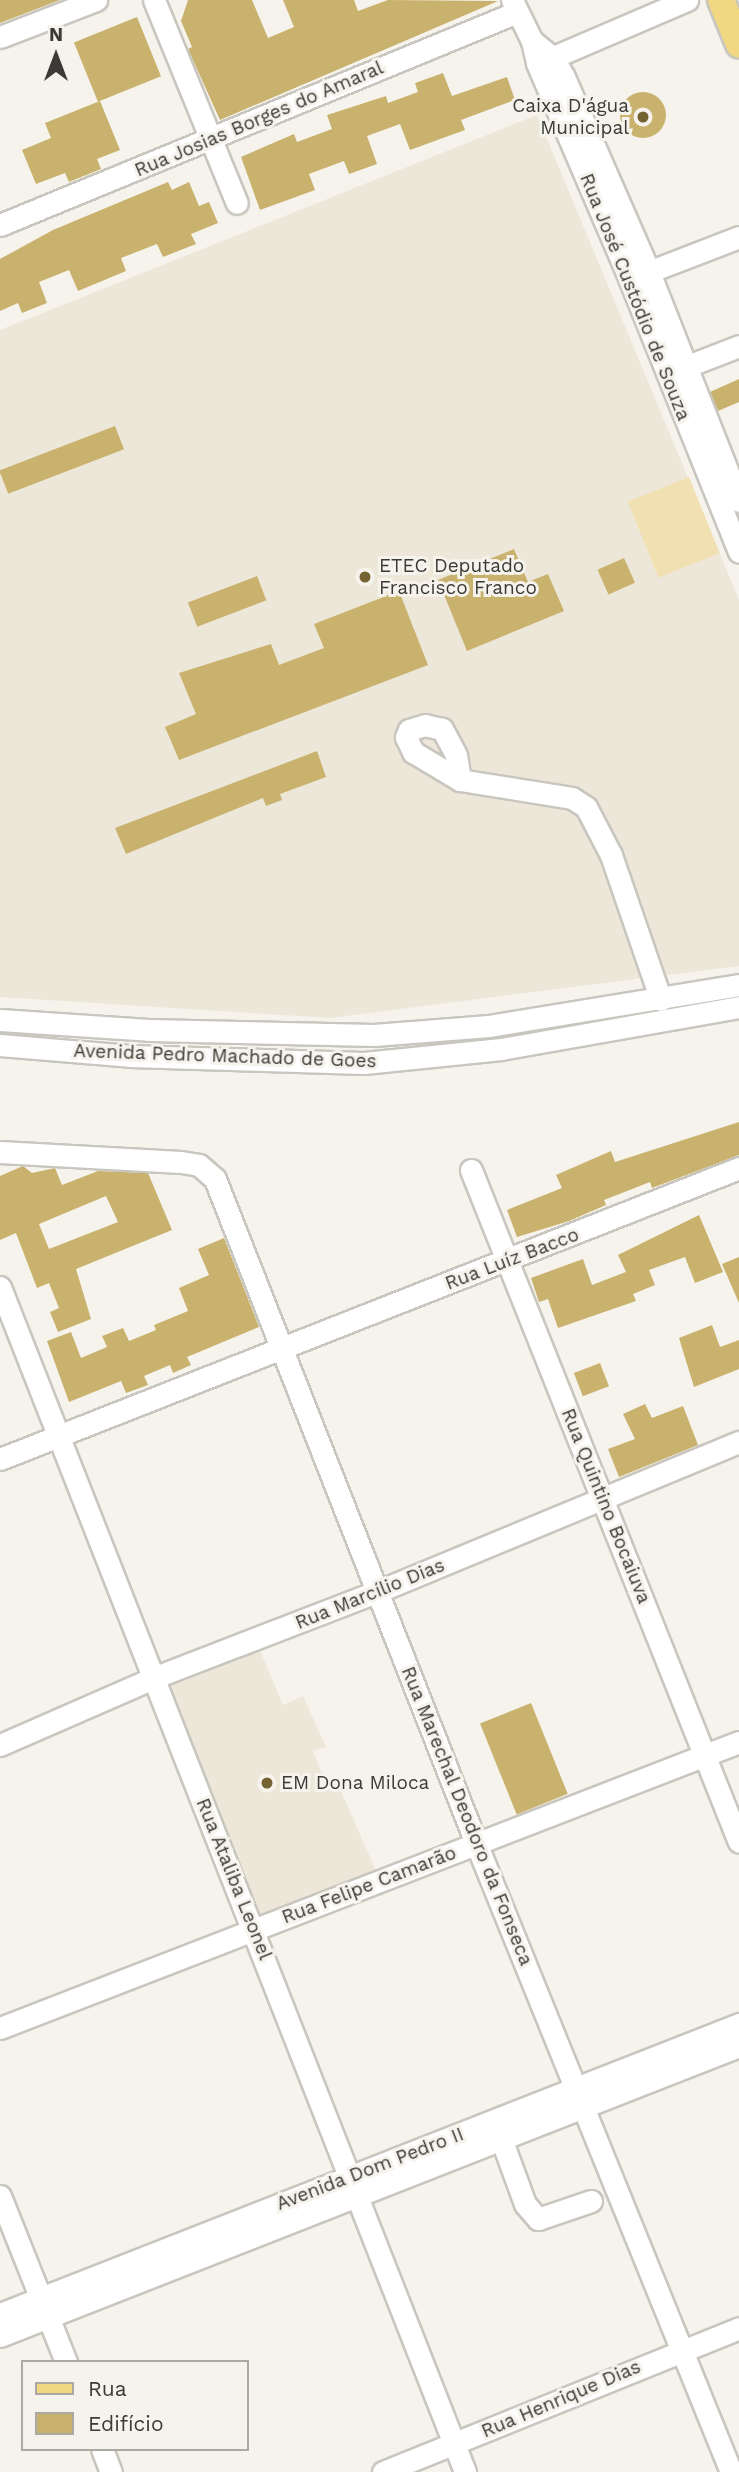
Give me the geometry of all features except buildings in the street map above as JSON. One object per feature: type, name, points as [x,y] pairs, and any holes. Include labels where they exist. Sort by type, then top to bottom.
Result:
[{"type":"main road","points":[[722,0],[739,44]]},
{"type":"street","points":[[0,37],[96,0]]},
{"type":"street","points":[[155,0],[237,203]]},
{"type":"street","points":[[545,61],[687,0]]},
{"type":"street","name":"Rua Josias Borges do Amaral","points":[[0,225],[211,141],[514,6]]},
{"type":"street","name":"Rua José Custódio de Souza","points":[[514,6],[545,61],[639,275],[734,506],[739,552]]},
{"type":"street","points":[[639,275],[739,237]]},
{"type":"street","points":[[676,370],[739,346]]},
{"type":"street","points":[[460,780],[572,798],[586,807],[611,855],[661,1000]]},
{"type":"street","name":"Avenida Pedro Machado de Goes","points":[[0,1020],[190,1032],[374,1035],[489,1026],[661,1000],[739,985]]},
{"type":"street","name":"Avenida Pedro Machado de Goes","points":[[0,1045],[130,1056],[364,1063],[502,1049],[739,1007]]},
{"type":"street","name":"Rua Marechal Deodoro da Fonseca","points":[[0,1152],[199,1165],[215,1179],[228,1203],[476,1843],[731,2472]]},
{"type":"street","name":"Rua Quintino Bocaiuva","points":[[471,1170],[739,1842]]},
{"type":"street","name":"Rua Luíz Bacco","points":[[0,1460],[738,1172]]},
{"type":"street","name":"Rua Ataliba Leonel","points":[[0,1287],[355,2184],[465,2472]]},
{"type":"street","name":"Rua Marcílio Dias","points":[[0,1745],[153,1678],[379,1591],[739,1442]]},
{"type":"street","name":"Rua Felipe Camarão","points":[[0,2028],[739,1742]]},
{"type":"street","name":"Avenida Dom Pedro II","points":[[355,2184],[502,2141],[739,2024]]},
{"type":"street","name":"Avenida Dom Pedro II","points":[[0,2336],[44,2308],[355,2184],[582,2100],[739,2046]]},
{"type":"street","points":[[502,2141],[525,2204],[538,2219],[591,2201]]},
{"type":"street","points":[[0,2196],[65,2360]]},
{"type":"street","name":"Avenida Dom Pedro II","points":[[0,2314],[44,2308]]},
{"type":"street","name":"Rua Henrique Dias","points":[[383,2472],[681,2349],[739,2328]]},
{"type":"street","points":[[103,2451],[111,2472]]},
{"type":"shaded area","name":"ETEC Deputado Francisco Franco","points":[[537,115],[739,600],[739,966],[330,1018],[0,997],[0,330]]},
{"type":"shaded area","points":[[689,477],[720,553],[659,578],[628,502]]},
{"type":"shaded area","name":"EM Dona Miloca","points":[[255,1639],[283,1705],[303,1696],[326,1747],[313,1751],[324,1778],[335,1778],[381,1882],[257,1924],[153,1678]]},
{"type":"place","name":"Caixa D'água Municipal","points":[[643,117]]},
{"type":"place","name":"ETEC Deputado Francisco Franco","points":[[365,577]]},
{"type":"place","name":"EM Dona Miloca","points":[[267,1783]]}]
